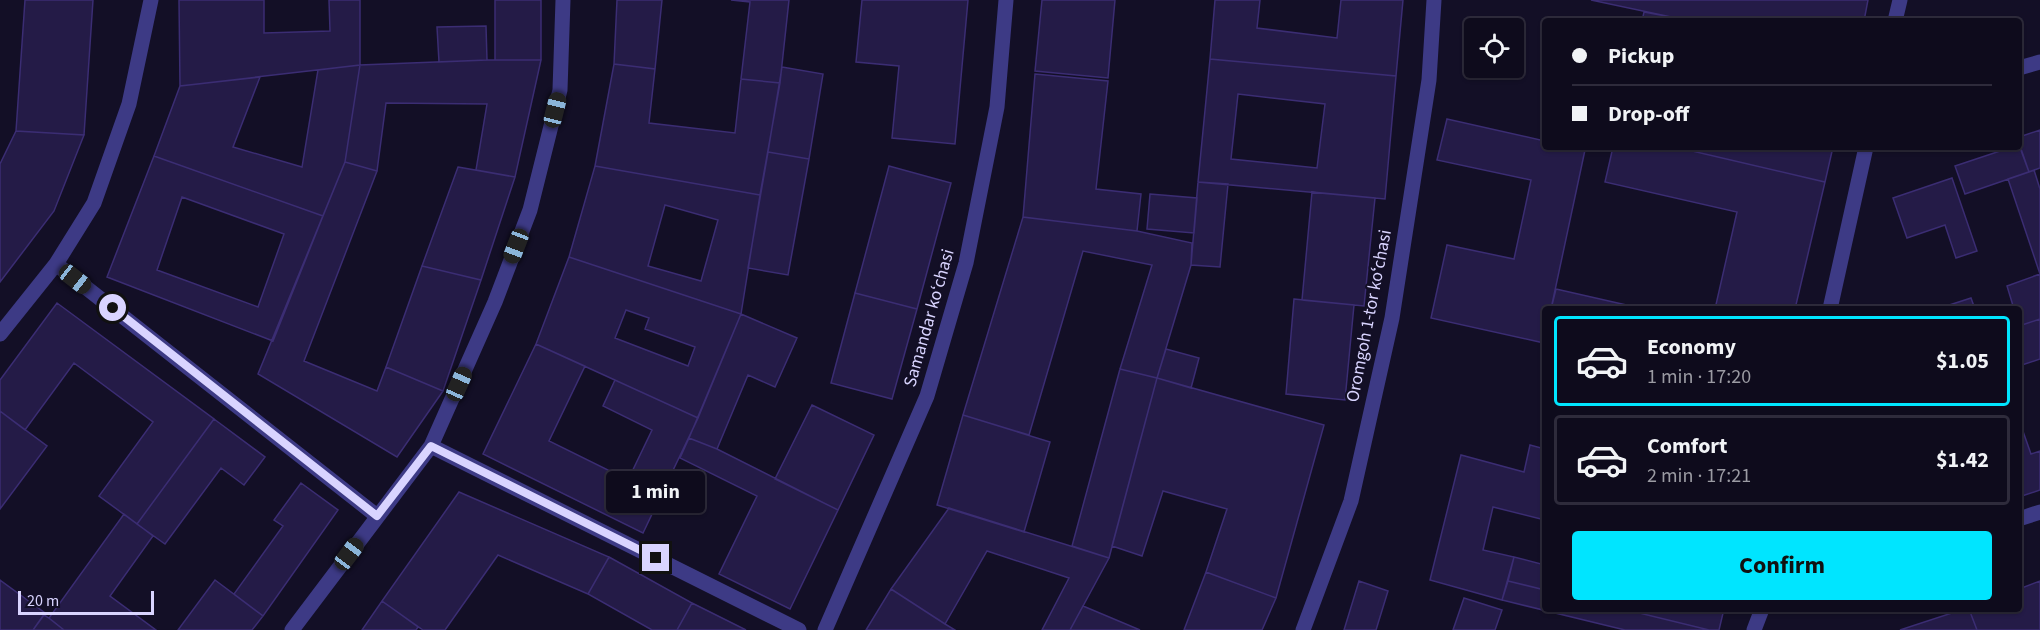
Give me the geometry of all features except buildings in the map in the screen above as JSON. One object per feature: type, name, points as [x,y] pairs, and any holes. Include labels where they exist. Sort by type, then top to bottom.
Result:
[{"type":"street","points":[[0,334],[56,264],[94,203],[129,104],[151,0]]},
{"type":"street","points":[[292,630],[431,446],[495,302],[530,210],[560,90],[563,0]]},
{"type":"street","name":"Samandar ko‘chasi","points":[[825,630],[927,396],[966,263],[997,107],[1005,0]]},
{"type":"street","name":"Oromgoh 1-tor koʻchasi","points":[[1303,630],[1351,501],[1392,318],[1429,80],[1434,0]]},
{"type":"street","points":[[1896,18],[1900,0]]},
{"type":"street","points":[[2022,67],[2040,62]]},
{"type":"street","points":[[1831,306],[1865,150]]},
{"type":"street","points":[[56,264],[377,516]]},
{"type":"street","points":[[431,446],[799,630]]},
{"type":"street","points":[[2022,518],[2040,512]]},
{"type":"street","points":[[1754,630],[1761,612]]},
{"type":"route","points":[[113,308],[377,516],[431,446],[656,558]]}]
